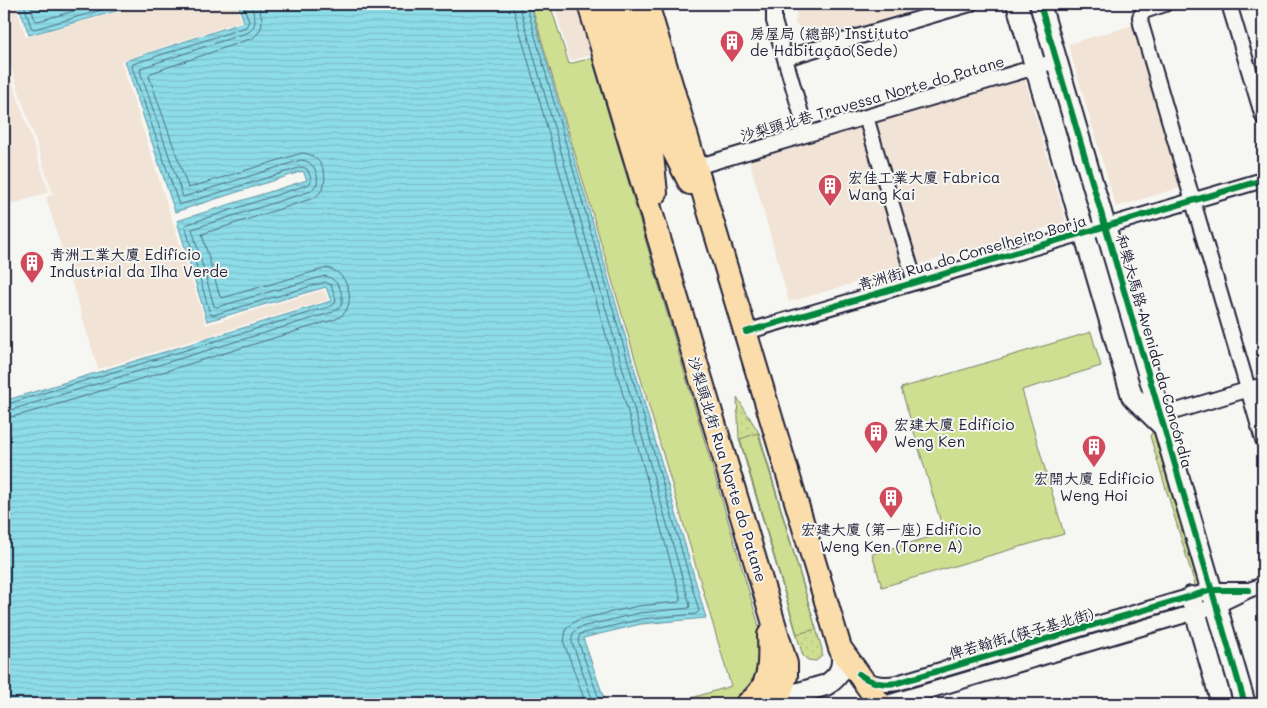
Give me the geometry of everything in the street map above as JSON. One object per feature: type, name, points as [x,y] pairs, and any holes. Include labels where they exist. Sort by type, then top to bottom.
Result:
[{"type":"main road","name":"沙梨頭北街 Rua Norte do Patane","points":[[589,4],[786,664],[786,676],[774,702]]},
{"type":"main road","points":[[608,4],[660,143],[683,170],[713,223]]},
{"type":"main road","points":[[628,4],[660,143]]},
{"type":"main road","points":[[647,4],[840,648],[880,704]]},
{"type":"main road","name":"沙梨頭北街 Rua Norte do Patane","points":[[659,239],[660,143]]},
{"type":"main road","points":[[746,704],[753,700],[764,684],[770,665],[768,604]]},
{"type":"street","points":[[774,4],[774,21],[807,134]]},
{"type":"street","points":[[785,58],[970,4]]},
{"type":"street","name":"和樂大馬路 Avenida da Concórdia","points":[[1017,4],[1132,396],[1162,421]]},
{"type":"street","name":"和樂大馬路 Avenida da Concórdia","points":[[1040,4],[1245,704]]},
{"type":"street","points":[[1165,4],[1147,9],[1142,14],[1140,24],[1263,440]]},
{"type":"street","points":[[1230,4],[1263,117]]},
{"type":"street","name":"沙梨頭北巷 Travessa Norte do Patane","points":[[696,167],[1056,61]]},
{"type":"street","points":[[866,117],[915,282]]},
{"type":"street","name":"青洲街 Rua do Conselheiro Borja","points":[[746,332],[1263,180]]},
{"type":"street","points":[[1162,421],[1263,386]]},
{"type":"street","points":[[884,704],[1214,598],[1263,585]]},
{"type":"street","points":[[1193,605],[1222,704]]},
{"type":"street","name":"俾若翰街 (筷子基北街)","points":[[859,674],[877,684],[897,683],[1193,605]]},
{"type":"street","points":[[774,702],[826,685],[834,680],[839,674],[842,665],[843,656],[840,648]]},
{"type":"shaded area","points":[[4,4],[15,4],[26,37],[147,4],[236,4],[241,21],[121,61],[206,325],[324,290],[328,300],[98,369],[46,197],[53,194],[4,46]]},
{"type":"shaded area","points":[[554,4],[581,4],[595,54],[570,61]]},
{"type":"shaded area","points":[[797,4],[914,4],[916,10],[818,39],[795,24]]},
{"type":"shaded area","points":[[1134,25],[1182,187],[1116,207],[1068,44]]},
{"type":"shaded area","points":[[4,56],[49,192],[4,207]]},
{"type":"shaded area","points":[[1025,79],[1066,222],[789,302],[749,159]]},
{"type":"green space","points":[[531,4],[550,4],[569,64],[592,58],[766,650],[764,666],[734,702],[728,704],[672,704],[731,686]]},
{"type":"green space","points":[[1091,332],[1101,366],[1022,390],[1064,534],[882,587],[872,554],[944,533],[901,388]]},
{"type":"green space","points":[[737,397],[759,433],[822,649],[822,656],[816,661],[808,660],[803,656],[739,439]]},
{"type":"green space","points":[[1153,431],[1156,431],[1202,587],[1196,588],[1150,436]]},
{"type":"green space","points":[[758,433],[816,629],[797,634],[740,439]]},
{"type":"water","points":[[18,4],[142,4],[29,35]]},
{"type":"water","points":[[238,4],[530,4],[706,618],[641,624],[583,638],[606,704],[4,704],[4,401],[331,301],[326,287],[207,321],[177,221],[307,180],[303,171],[175,212],[125,61],[244,22]]},
{"type":"cycle path","points":[[1040,4],[1245,704]]},
{"type":"cycle path","points":[[746,332],[1263,180]]},
{"type":"cycle path","points":[[859,674],[877,683],[897,683],[1212,590],[1249,590]]},
{"type":"place","name":"房屋局 (總部) Instituto de Habitação(Sede)","points":[[732,63]]},
{"type":"place","name":"宏佳工業大廈 Fabrica Wang Kai","points":[[830,207]]},
{"type":"place","name":"青洲工業大廈 Edifício Industrial da Ilha Verde","points":[[32,284]]},
{"type":"place","name":"宏建大廈 Edifício Weng Ken","points":[[876,454]]},
{"type":"place","name":"宏開大廈 Edifício Weng Hoi","points":[[1094,468]]},
{"type":"place","name":"宏建大廈 (第一座) Edifício Weng Ken (Torre A)","points":[[891,519]]}]
